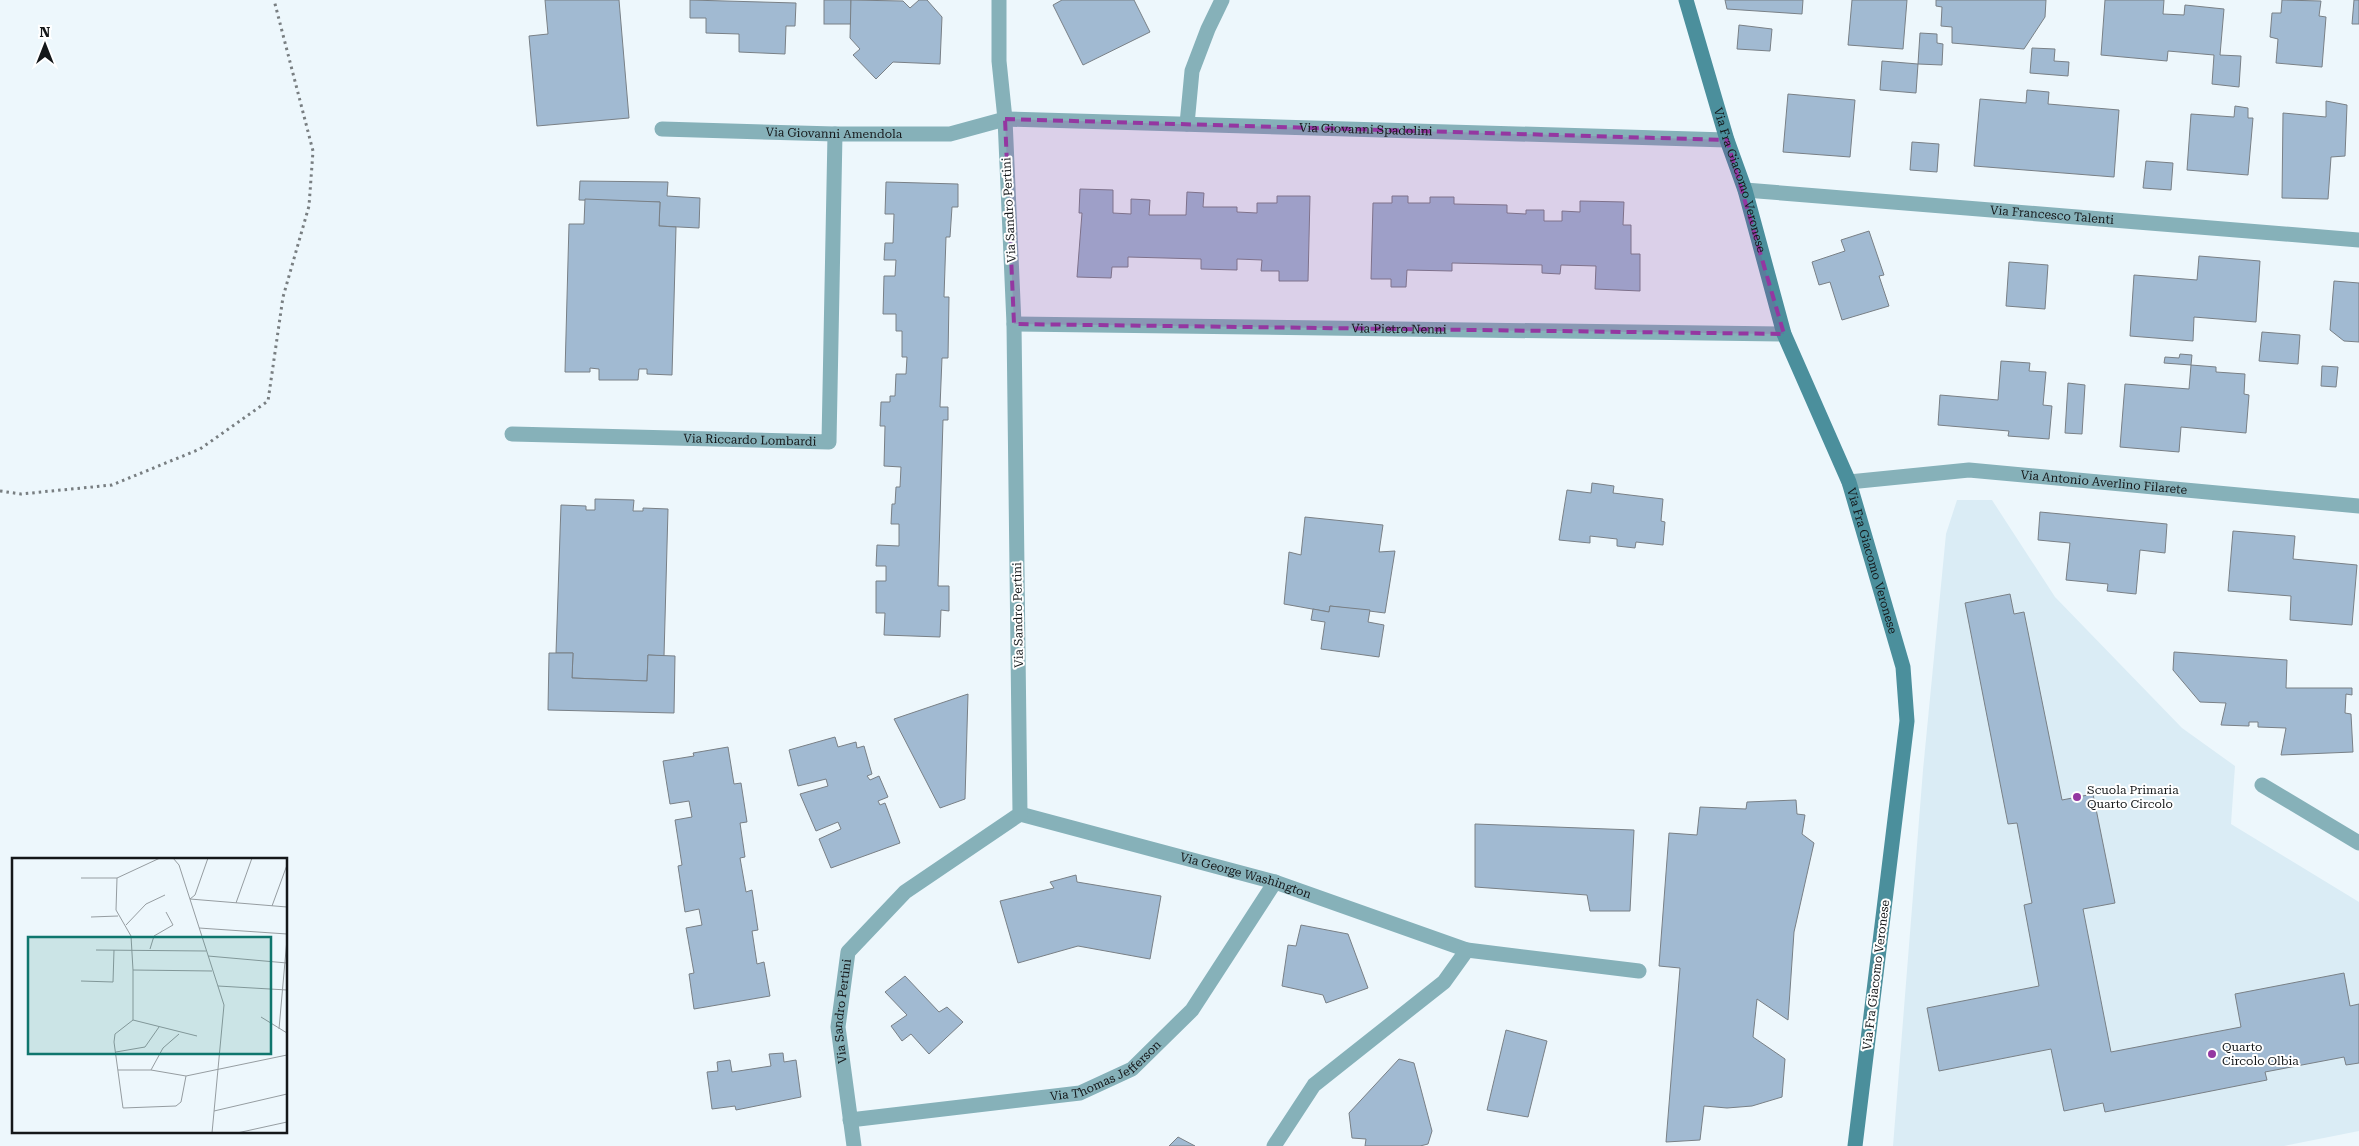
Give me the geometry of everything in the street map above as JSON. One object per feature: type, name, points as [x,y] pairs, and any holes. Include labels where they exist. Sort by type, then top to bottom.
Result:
[{"type":"street","name":"Via Sandro Pertini","points":[[854,1146],[838,1027],[848,952],[905,892],[1020,814],[1014,324],[1005,119],[1000,61],[999,0]]},
{"type":"street","points":[[1186,124],[1192,71],[1208,29],[1222,0]]},
{"type":"street","name":"Via Fra Giacomo Veronese","points":[[1686,0],[1726,140],[1745,190],[1784,334],[1849,482],[1903,667],[1907,721],[1855,1146]]},
{"type":"street","name":"Via Giovanni Spadolini","points":[[1005,119],[1726,140]]},
{"type":"street","name":"Via Giovanni Amendola","points":[[662,129],[835,134],[950,134],[1005,119]]},
{"type":"street","name":"Via Riccardo Lombardi","points":[[512,434],[829,442],[835,134]]},
{"type":"street","name":"Via Francesco Talenti","points":[[1745,190],[2359,240]]},
{"type":"street","name":"Via Pietro Nenni","points":[[1014,324],[1784,334]]},
{"type":"street","name":"Via Antonio Averlino Filarete","points":[[1849,482],[1969,470],[2359,506]]},
{"type":"street","points":[[2262,785],[2359,843]]},
{"type":"street","name":"Via George Washington","points":[[1020,814],[1275,882],[1467,950],[1639,971]]},
{"type":"street","name":"Via Thomas Jefferson","points":[[850,1120],[1080,1092],[1132,1069],[1192,1010],[1275,882]]},
{"type":"street","points":[[1274,1146],[1314,1085],[1444,982],[1467,950]]},
{"type":"path","points":[[0,491],[21,494],[112,485],[200,449],[268,401],[283,297],[308,206],[314,151],[274,0]]},
{"type":"highlighted area","points":[[1005,119],[1727,140],[1784,334],[1014,324]]},
{"type":"shaded area","name":"Scuola Primaria Quarto Circolo","points":[[1957,500],[1992,500],[2055,597],[2182,728],[2235,766],[2231,824],[2359,902],[2359,1131],[2284,1146],[1893,1146],[1923,770],[1946,534]]},
{"type":"building","points":[[545,0],[619,0],[629,118],[537,126],[529,36],[548,34]]},
{"type":"building","points":[[690,0],[796,3],[795,26],[786,26],[785,54],[739,52],[739,34],[706,33],[706,18],[690,18]]},
{"type":"building","points":[[824,0],[851,0],[851,24],[824,24]]},
{"type":"building","points":[[851,0],[903,1],[910,8],[919,0],[927,0],[942,17],[940,64],[893,62],[876,79],[853,55],[860,49],[850,38]]},
{"type":"building","points":[[1062,0],[1134,0],[1150,32],[1083,65],[1053,5]]},
{"type":"building","points":[[1725,0],[1803,0],[1802,14],[1727,9]]},
{"type":"building","points":[[1852,0],[1907,0],[1903,49],[1848,45]]},
{"type":"building","points":[[1936,0],[2046,0],[2045,17],[2024,49],[1952,43],[1952,27],[1941,26],[1942,7],[1936,6]]},
{"type":"building","points":[[2105,0],[2164,0],[2163,14],[2184,15],[2185,5],[2224,9],[2220,55],[2241,56],[2239,87],[2212,84],[2214,55],[2168,51],[2167,61],[2101,55]]},
{"type":"building","points":[[2282,0],[2321,1],[2319,16],[2326,17],[2322,67],[2276,63],[2278,39],[2270,37],[2272,13],[2281,13]]},
{"type":"building","points":[[2354,0],[2359,0],[2359,24],[2352,24]]},
{"type":"building","points":[[1739,25],[1772,29],[1770,51],[1737,49]]},
{"type":"building","points":[[1920,33],[1937,34],[1937,43],[1943,44],[1942,65],[1918,64]]},
{"type":"building","points":[[2032,48],[2055,49],[2054,61],[2069,62],[2068,76],[2030,73]]},
{"type":"building","points":[[1882,61],[1918,64],[1916,93],[1880,90]]},
{"type":"building","points":[[2027,90],[2049,92],[2048,104],[2119,110],[2114,177],[1974,166],[1980,99],[2026,103]]},
{"type":"building","points":[[1788,94],[1855,100],[1850,157],[1783,152]]},
{"type":"building","points":[[2326,101],[2347,105],[2345,156],[2331,157],[2328,199],[2282,198],[2283,113],[2326,117]]},
{"type":"building","points":[[2235,106],[2248,108],[2248,118],[2253,118],[2248,175],[2187,170],[2191,114],[2234,117]]},
{"type":"building","points":[[1912,142],[1939,144],[1937,172],[1910,170]]},
{"type":"building","points":[[2146,161],[2173,163],[2171,190],[2143,188]]},
{"type":"building","points":[[580,181],[668,182],[667,196],[700,198],[699,228],[659,226],[660,202],[579,200]]},
{"type":"building","points":[[886,182],[958,184],[958,207],[952,207],[950,237],[946,237],[944,297],[949,297],[948,358],[942,358],[940,407],[948,407],[948,420],[943,420],[938,586],[949,586],[949,611],[941,610],[940,637],[884,635],[885,613],[876,613],[876,581],[886,581],[886,566],[876,566],[877,545],[899,546],[899,524],[891,524],[892,504],[895,504],[896,487],[900,487],[901,467],[884,466],[885,426],[880,426],[881,402],[890,402],[890,396],[895,396],[896,374],[906,374],[907,357],[902,357],[902,331],[896,331],[896,314],[883,314],[884,276],[895,276],[896,260],[884,260],[885,243],[893,243],[894,214],[885,214]]},
{"type":"building","points":[[1080,189],[1113,190],[1113,213],[1131,214],[1131,199],[1150,200],[1149,215],[1186,215],[1187,192],[1204,193],[1203,207],[1237,207],[1237,212],[1257,213],[1257,203],[1277,203],[1277,196],[1310,196],[1308,281],[1279,281],[1279,271],[1261,271],[1262,260],[1237,259],[1237,270],[1201,269],[1201,259],[1128,257],[1128,267],[1112,267],[1111,278],[1077,277],[1082,213],[1079,213]]},
{"type":"building","points":[[1392,196],[1408,196],[1408,203],[1430,203],[1430,197],[1454,197],[1454,204],[1507,205],[1507,213],[1526,214],[1526,210],[1544,210],[1544,221],[1562,221],[1562,211],[1580,212],[1580,201],[1624,202],[1623,225],[1631,225],[1631,254],[1640,254],[1640,291],[1595,289],[1596,266],[1561,265],[1560,274],[1542,273],[1542,265],[1452,263],[1452,271],[1407,270],[1406,287],[1391,287],[1391,279],[1371,279],[1373,203],[1392,203]]},
{"type":"building","points":[[585,199],[660,202],[659,226],[676,227],[672,375],[647,374],[647,369],[639,369],[638,380],[599,380],[599,369],[590,368],[590,372],[565,372],[569,224],[584,224]]},
{"type":"building","points":[[1869,231],[1884,275],[1879,276],[1889,306],[1842,320],[1830,282],[1819,285],[1812,262],[1845,251],[1841,240]]},
{"type":"building","points":[[2199,256],[2260,261],[2256,322],[2194,317],[2193,341],[2130,336],[2134,275],[2197,280]]},
{"type":"building","points":[[2009,262],[2048,265],[2045,309],[2006,306]]},
{"type":"building","points":[[2334,281],[2359,283],[2359,342],[2344,341],[2330,330]]},
{"type":"building","points":[[2262,332],[2300,335],[2298,364],[2259,361]]},
{"type":"building","points":[[2180,354],[2192,355],[2191,365],[2164,363],[2165,357],[2179,358]]},
{"type":"building","points":[[2001,361],[2030,363],[2029,371],[2046,372],[2043,405],[2052,406],[2049,439],[2008,436],[2009,431],[1938,425],[1940,395],[1998,400]]},
{"type":"building","points":[[2191,365],[2216,367],[2216,372],[2245,374],[2244,394],[2249,395],[2246,433],[2181,427],[2179,452],[2120,447],[2125,384],[2189,389]]},
{"type":"building","points":[[2322,366],[2338,367],[2336,387],[2321,386]]},
{"type":"building","points":[[2068,383],[2085,385],[2082,434],[2065,433]]},
{"type":"building","points":[[1592,483],[1614,486],[1613,493],[1663,499],[1661,521],[1665,522],[1663,545],[1636,542],[1635,548],[1617,546],[1617,539],[1590,536],[1590,543],[1559,540],[1567,490],[1591,493]]},
{"type":"building","points":[[595,499],[634,500],[633,511],[643,511],[643,508],[668,509],[664,656],[648,655],[647,681],[572,678],[573,653],[556,653],[561,505],[586,506],[586,510],[595,510]]},
{"type":"building","points":[[2040,512],[2167,524],[2165,553],[2140,550],[2136,594],[2107,591],[2108,584],[2066,580],[2070,543],[2038,540]]},
{"type":"building","points":[[1305,517],[1383,525],[1379,552],[1395,551],[1385,613],[1330,606],[1329,612],[1284,604],[1289,552],[1301,555]]},
{"type":"building","points":[[2233,531],[2295,536],[2293,559],[2357,565],[2352,625],[2290,620],[2291,596],[2228,591]]},
{"type":"building","points":[[2010,594],[2014,614],[2024,612],[2062,800],[2093,794],[2115,903],[2083,909],[2111,1052],[2241,1027],[2235,994],[2344,973],[2350,1006],[2359,1004],[2359,1063],[2346,1065],[2344,1057],[2265,1072],[2267,1080],[2105,1112],[2103,1103],[2064,1111],[2051,1049],[1939,1071],[1927,1008],[2039,986],[2024,905],[2032,903],[2017,823],[2008,824],[1965,603]]},
{"type":"building","points":[[1330,606],[1370,610],[1368,622],[1384,625],[1379,657],[1321,649],[1325,622],[1311,620],[1313,609],[1329,612]]},
{"type":"building","points":[[2174,652],[2287,660],[2286,688],[2352,688],[2352,695],[2346,694],[2345,713],[2351,714],[2353,752],[2281,755],[2286,728],[2258,727],[2258,722],[2249,722],[2249,726],[2221,725],[2226,703],[2200,702],[2173,670]]},
{"type":"building","points":[[549,653],[573,653],[572,678],[647,681],[648,655],[675,656],[674,713],[548,710]]},
{"type":"building","points":[[968,694],[965,799],[940,808],[894,719]]},
{"type":"building","points":[[835,737],[838,747],[856,742],[857,748],[864,746],[872,774],[867,776],[870,780],[879,776],[888,797],[878,801],[880,805],[885,803],[900,843],[831,868],[819,839],[841,829],[838,822],[816,831],[800,794],[828,786],[826,779],[798,786],[789,750]]},
{"type":"building","points":[[728,747],[734,784],[741,783],[747,822],[740,823],[745,857],[740,858],[746,892],[752,890],[758,930],[752,931],[757,964],[764,962],[770,996],[694,1009],[689,974],[694,973],[686,928],[702,925],[699,909],[685,912],[678,866],[682,865],[675,820],[692,817],[689,801],[670,804],[663,761],[694,756],[693,753]]},
{"type":"building","points":[[1796,800],[1797,814],[1805,815],[1802,834],[1814,843],[1794,932],[1788,1020],[1757,999],[1753,1037],[1785,1059],[1782,1097],[1752,1106],[1727,1108],[1704,1106],[1700,1140],[1666,1142],[1680,968],[1659,966],[1669,833],[1697,835],[1700,807],[1746,809],[1747,802]]},
{"type":"building","points":[[1475,824],[1634,830],[1630,911],[1590,911],[1587,895],[1475,887]]},
{"type":"building","points":[[1076,875],[1077,882],[1161,896],[1150,959],[1078,946],[1018,963],[1000,901],[1054,888],[1050,882]]},
{"type":"building","points":[[1301,925],[1348,934],[1368,988],[1326,1003],[1323,995],[1282,986],[1288,945],[1296,946]]},
{"type":"building","points":[[905,976],[939,1012],[947,1007],[963,1022],[929,1054],[911,1034],[902,1041],[891,1026],[907,1015],[885,992]]},
{"type":"building","points":[[1506,1030],[1547,1041],[1528,1117],[1487,1110]]},
{"type":"building","points":[[783,1053],[784,1062],[796,1060],[801,1097],[736,1110],[735,1106],[712,1109],[707,1072],[718,1071],[717,1062],[730,1060],[732,1072],[771,1066],[769,1054]]},
{"type":"building","points":[[1399,1059],[1414,1063],[1432,1131],[1428,1144],[1420,1146],[1365,1146],[1366,1139],[1352,1138],[1349,1113]]},
{"type":"building","points":[[1178,1137],[1195,1146],[1169,1146]]},
{"type":"place","name":"Scuola Primaria Quarto Circolo","points":[[2077,797]]},
{"type":"place","name":"Quarto Circolo Olbia","points":[[2212,1054]]}]
